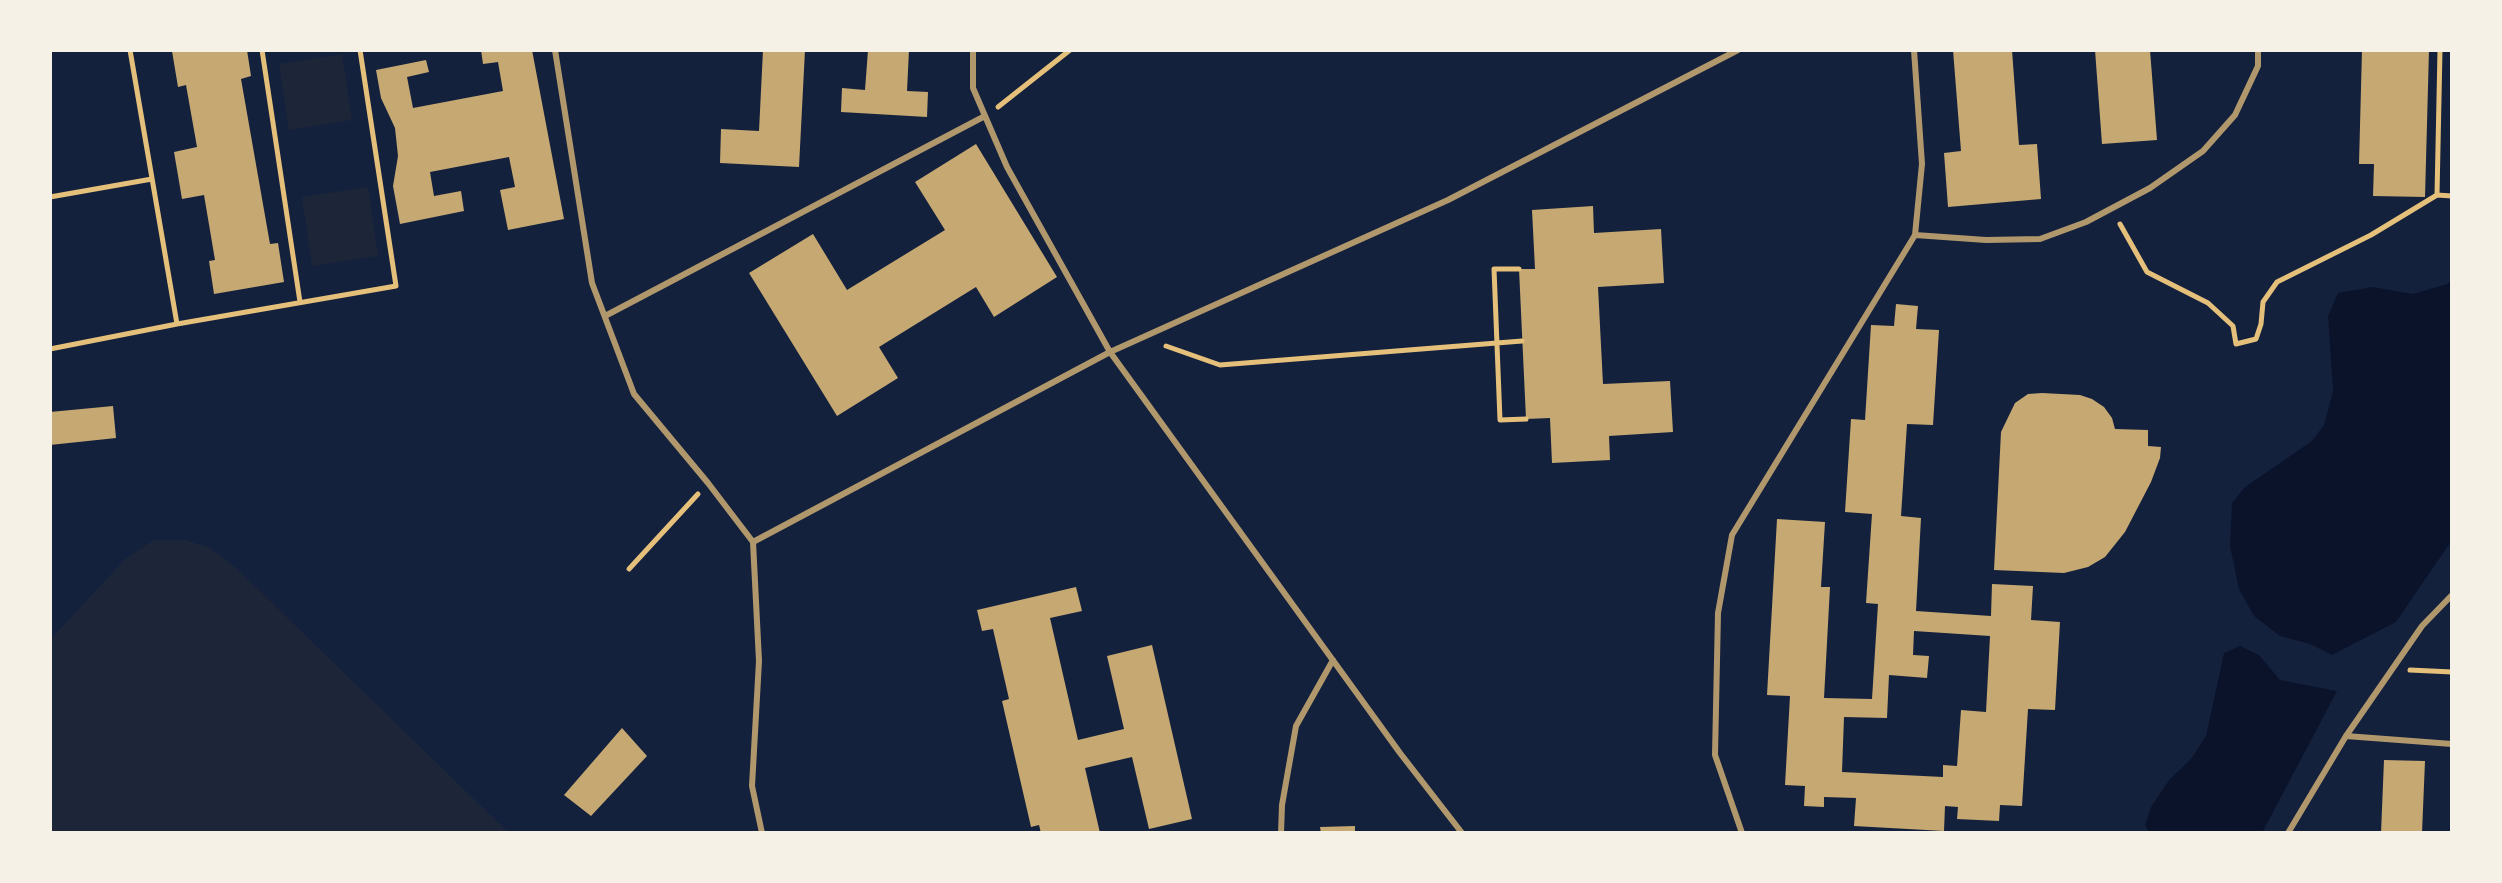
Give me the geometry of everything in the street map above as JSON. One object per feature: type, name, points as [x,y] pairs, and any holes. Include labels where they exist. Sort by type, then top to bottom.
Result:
[{"type":"lane","points":[[555,50],[592,283],[634,394],[753,542],[759,661],[752,786],[762,833]]},
{"type":"lane","points":[[973,50],[973,88],[1007,167],[1110,352],[1462,833]]},
{"type":"lane","points":[[753,542],[1110,352],[1448,200],[1738,50]]},
{"type":"lane","points":[[1742,833],[1715,755],[1718,613],[1732,535],[1915,235],[1922,164],[1914,50]]},
{"type":"lane","points":[[1915,235],[2040,239],[2086,222],[2150,188],[2202,151],[2235,115],[2258,66],[2258,50]]},
{"type":"lane","points":[[604,316],[985,116]]},
{"type":"lane","points":[[2288,833],[2346,736],[2422,626],[2452,595]]},
{"type":"lane","points":[[1281,833],[1296,726],[1334,660]]},
{"type":"lane","points":[[2346,736],[2452,744]]},
{"type":"path","points":[[130,50],[177,324]]},
{"type":"path","points":[[262,50],[300,302]]},
{"type":"path","points":[[50,349],[396,286],[360,50]]},
{"type":"path","points":[[985,116],[1070,50]]},
{"type":"path","points":[[2437,195],[2440,50]]},
{"type":"path","points":[[50,197],[152,179]]},
{"type":"path","points":[[2111,208],[2147,272],[2208,303],[2233,326],[2236,344],[2256,339],[2263,302],[2277,282],[2372,234],[2437,195],[2452,196]]},
{"type":"path","points":[[1518,270],[1494,270],[1500,420],[1526,419]]},
{"type":"path","points":[[1144,338],[1220,365],[1522,342]]},
{"type":"path","points":[[629,569],[708,483]]},
{"type":"path","points":[[2393,669],[2452,672]]},
{"type":"shaded area","points":[[342,54],[352,120],[289,130],[279,64]]},
{"type":"shaded area","points":[[368,187],[378,256],[312,266],[302,197]]},
{"type":"shaded area","points":[[2452,280],[2452,540],[2396,622],[2332,655],[2280,636],[2254,616],[2239,589],[2230,546],[2232,503],[2245,487],[2312,441],[2324,425],[2333,391],[2328,316],[2338,293],[2373,287],[2413,294]]},
{"type":"shaded area","points":[[154,540],[185,540],[210,548],[235,567],[509,833],[50,833],[50,640],[125,559]]},
{"type":"shaded area","points":[[2240,646],[2259,655],[2280,680],[2337,691],[2262,833],[2149,833],[2145,825],[2151,807],[2206,736],[2224,653]]},
{"type":"building","points":[[247,50],[251,76],[241,79],[270,244],[278,243],[284,282],[214,294],[209,261],[215,260],[204,195],[182,199],[174,152],[197,147],[186,85],[178,87],[172,51]]},
{"type":"building","points":[[481,50],[532,50],[564,219],[508,230],[500,190],[515,187],[509,157],[430,172],[434,196],[461,191],[464,211],[400,224],[393,186],[398,156],[395,128],[381,98],[376,70],[426,60],[429,72],[407,77],[413,108],[503,91],[498,62],[483,64]]},
{"type":"building","points":[[763,50],[805,50],[799,167],[720,163],[721,129],[759,131]]},
{"type":"building","points":[[868,50],[909,50],[907,91],[928,92],[927,117],[841,112],[842,88],[865,90]]},
{"type":"building","points":[[1953,50],[2012,50],[2019,145],[2037,144],[2041,199],[1948,207],[1944,153],[1961,151]]},
{"type":"building","points":[[2095,50],[2150,50],[2157,140],[2102,144]]},
{"type":"building","points":[[2362,50],[2429,50],[2425,197],[2373,196],[2374,164],[2359,164]]},
{"type":"building","points":[[976,144],[1057,277],[994,317],[976,287],[879,347],[898,378],[837,416],[749,273],[813,234],[847,290],[945,230],[915,182]]},
{"type":"building","points":[[1593,206],[1594,233],[1661,229],[1664,283],[1598,287],[1603,384],[1670,381],[1673,432],[1609,436],[1610,460],[1552,463],[1550,418],[1526,419],[1519,269],[1535,269],[1532,210]]},
{"type":"building","points":[[1896,304],[1918,306],[1916,329],[1939,330],[1933,425],[1907,424],[1901,516],[1921,518],[1916,611],[1991,616],[1992,584],[2033,586],[2031,620],[2060,622],[2055,710],[2028,709],[2022,806],[2000,805],[1999,821],[1957,819],[1958,807],[1945,806],[1944,831],[1854,826],[1856,798],[1824,797],[1824,807],[1804,806],[1805,786],[1785,785],[1790,696],[1767,695],[1777,519],[1825,522],[1821,587],[1830,587],[1824,698],[1872,699],[1878,604],[1866,603],[1872,514],[1845,512],[1851,419],[1865,420],[1871,325],[1894,326]],"holes":[[[1914,631],[1990,636],[1986,712],[1961,710],[1957,766],[1943,765],[1943,777],[1842,772],[1844,717],[1887,718],[1889,675],[1927,678],[1929,656],[1913,655]]]},
{"type":"building","points":[[2028,394],[2092,399],[2104,407],[2115,429],[2148,430],[2148,446],[2161,447],[2160,458],[2125,532],[2105,557],[2088,567],[2064,573],[1994,570],[2001,432],[2015,403]]},
{"type":"building","points":[[113,406],[116,438],[50,445],[50,412]]},
{"type":"building","points":[[1076,587],[1082,611],[1050,618],[1078,740],[1124,729],[1107,656],[1152,645],[1192,819],[1149,829],[1132,757],[1085,768],[1100,833],[1041,833],[1039,825],[1031,827],[1002,701],[1009,699],[993,629],[982,631],[977,610]]},
{"type":"building","points":[[622,728],[647,756],[591,816],[564,795]]},
{"type":"building","points":[[2384,760],[2425,761],[2422,833],[2381,833]]},
{"type":"building","points":[[1355,826],[1355,833],[1321,833],[1320,827]]}]
